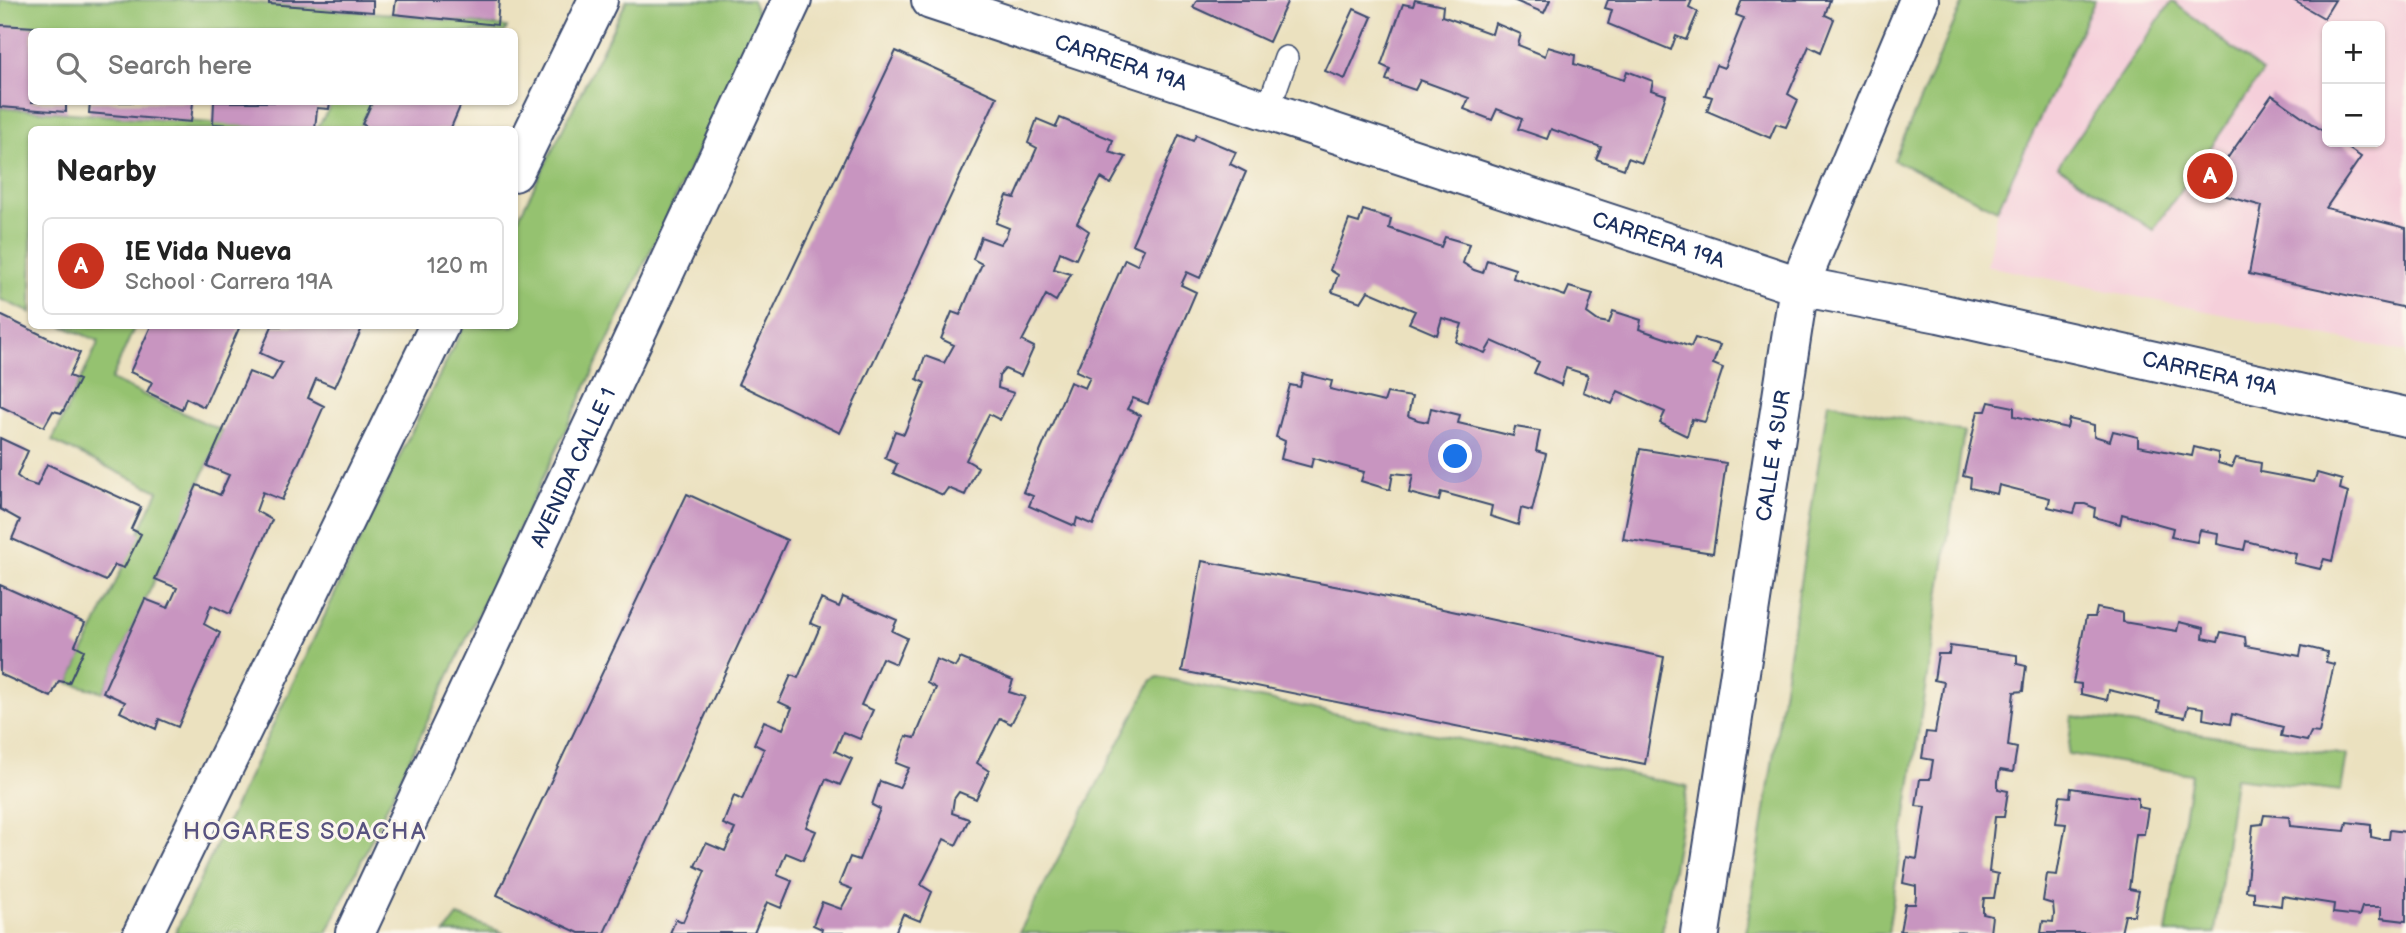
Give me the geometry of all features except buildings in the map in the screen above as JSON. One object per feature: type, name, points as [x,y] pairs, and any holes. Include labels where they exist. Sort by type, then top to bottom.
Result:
[{"type":"main road","points":[[518,164],[598,0]]},
{"type":"main road","name":"AVENIDA CALLE 1","points":[[355,933],[792,0]]},
{"type":"main road","name":"CARRERA 19A","points":[[931,0],[1799,285],[1939,313],[2406,417]]},
{"type":"main road","name":"CALLE 4 SUR","points":[[1700,933],[1799,285],[1919,0]]},
{"type":"main road","points":[[143,933],[438,329]]},
{"type":"lane","points":[[1267,112],[1286,58]]},
{"type":"shaded area","points":[[2095,0],[2406,0],[2406,352],[1987,266],[1997,210]]},
{"type":"green space","points":[[0,0],[218,0],[394,14],[507,27],[31,28],[0,26]]},
{"type":"green space","points":[[627,0],[752,0],[760,20],[327,933],[175,933],[463,329],[518,329],[518,219]]},
{"type":"green space","points":[[1964,0],[2095,0],[1997,210],[1894,160]]},
{"type":"green space","points":[[2172,1],[2263,72],[2153,230],[2058,166]]},
{"type":"green space","points":[[330,105],[371,105],[360,126],[318,126]]},
{"type":"green space","points":[[0,108],[255,126],[28,126],[28,312],[0,299]]},
{"type":"green space","points":[[69,329],[134,329],[111,380],[223,431],[103,692],[69,683],[158,491],[52,441],[99,341]]},
{"type":"green space","points":[[1828,402],[1964,432],[1888,933],[1746,933]]},
{"type":"green space","points":[[1158,677],[1687,786],[1662,933],[1019,933],[1152,680]]},
{"type":"green space","points":[[2072,716],[2347,755],[2341,791],[2235,778],[2215,933],[2166,933],[2191,774],[2068,754]]},
{"type":"green space","points":[[458,916],[504,933],[445,933]]},
{"type":"place","name":"IE Vida Nueva","points":[[2210,176]]},
{"type":"district","name":"HOGARES SOACHA","points":[[305,831]]}]
